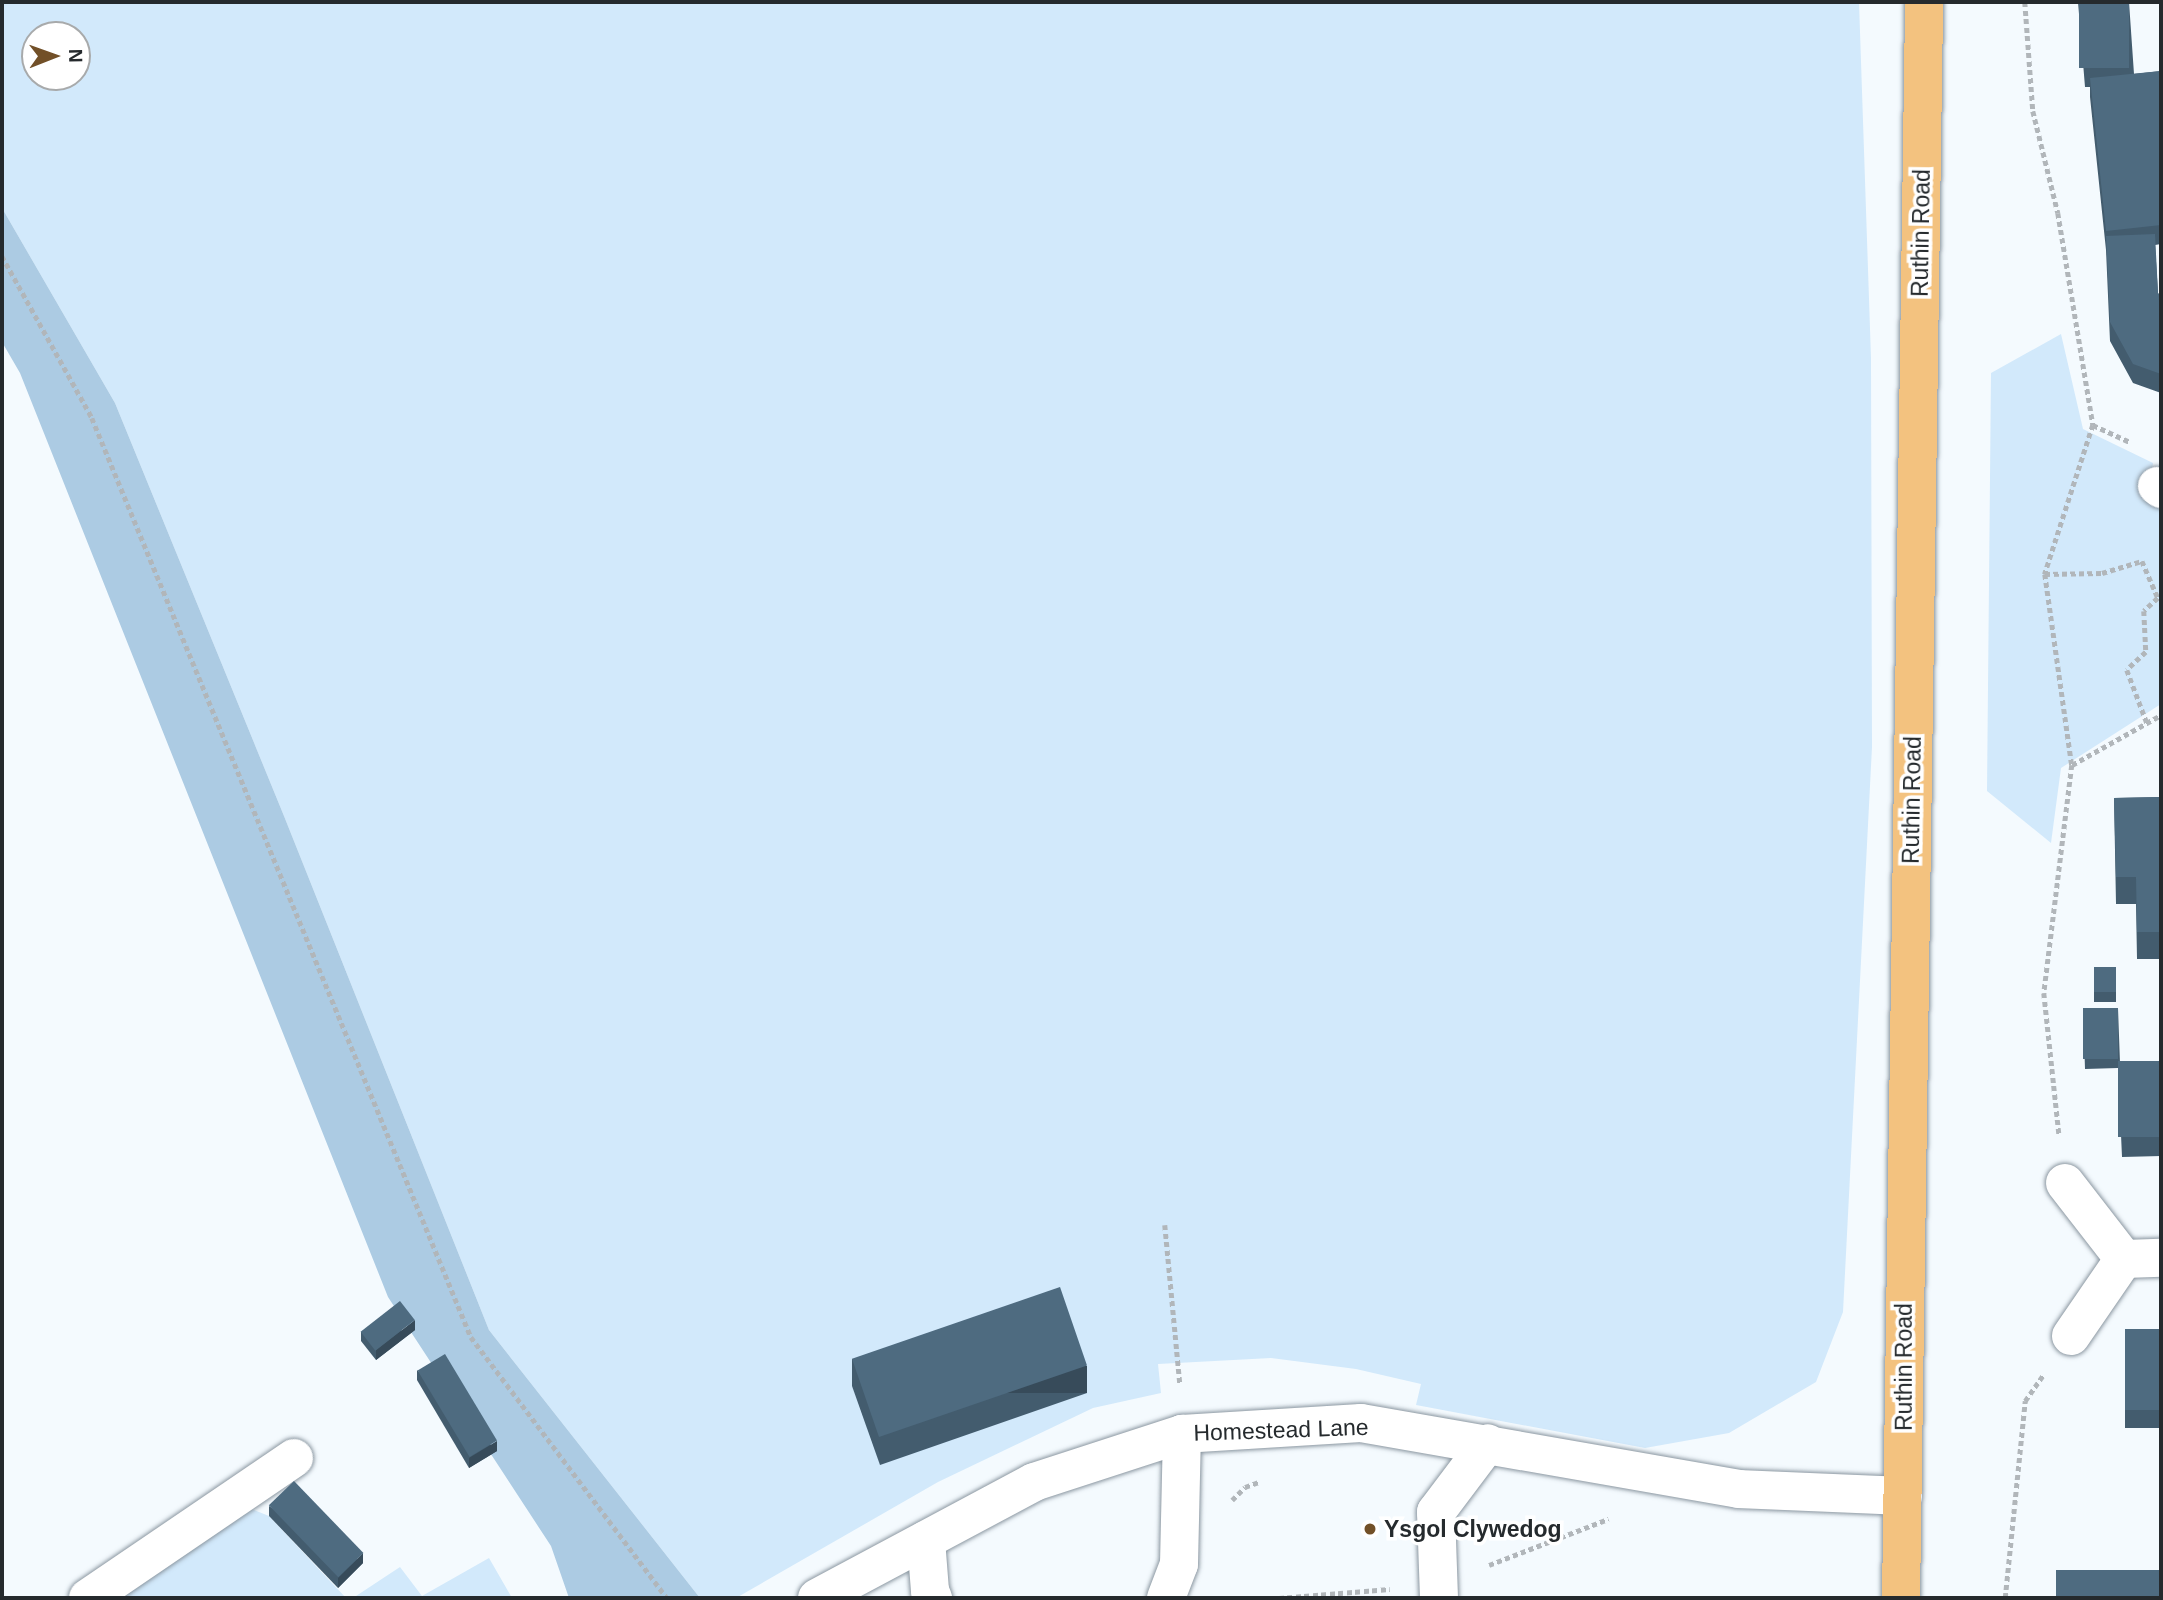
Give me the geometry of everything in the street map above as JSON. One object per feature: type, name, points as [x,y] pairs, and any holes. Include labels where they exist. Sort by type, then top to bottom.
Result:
[{"type":"main road","name":"Ruthin Road","points":[[1901,1598],[1924,2]]},
{"type":"street","points":[[2065,1183],[2124,1259]]},
{"type":"street","points":[[2124,1259],[2161,1258]]},
{"type":"street","points":[[2071,1336],[2124,1259]]},
{"type":"street","name":"Homestead Lane","points":[[817,1598],[1034,1482],[1182,1434],[1361,1423],[1488,1443],[1739,1489],[1903,1496]]},
{"type":"street","points":[[1166,1598],[1179,1564],[1182,1434]]},
{"type":"street","points":[[1438,1592],[1436,1512],[1488,1443]]},
{"type":"street","points":[[88,1598],[294,1458]]},
{"type":"street","points":[[926,1540],[930,1591],[933,1598]]},
{"type":"path","points":[[2025,2],[2033,111],[2058,213],[2093,425],[2045,574],[2072,765],[2044,993],[2065,1183]]},
{"type":"path","points":[[2,256],[92,418],[471,1336],[667,1598]]},
{"type":"path","points":[[2045,574],[2102,573],[2142,561],[2158,598],[2144,611],[2146,652],[2127,670],[2147,723]]},
{"type":"path","points":[[2072,765],[2161,715]]},
{"type":"path","points":[[1165,1225],[1180,1387],[1193,1386]]},
{"type":"path","points":[[2005,1598],[2025,1401],[2071,1336]]},
{"type":"path","points":[[1279,1598],[1438,1592],[1613,1517]]},
{"type":"shaded area","points":[[2,2],[1859,2],[1871,358],[1872,747],[1843,1312],[1816,1382],[1729,1433],[1645,1448],[1416,1405],[1421,1384],[1356,1369],[1271,1358],[1158,1364],[1161,1393],[1093,1408],[938,1482],[736,1598],[700,1598],[489,1330],[284,816],[115,403],[2,208]]},
{"type":"shaded area","points":[[2,208],[115,403],[284,816],[489,1330],[700,1598],[569,1598],[551,1546],[388,1297],[20,373],[2,342]]},
{"type":"shaded area","points":[[2061,334],[2083,429],[2153,463],[2149,492],[2161,499],[2161,704],[2061,768],[2051,843],[1987,791],[1991,373]]},
{"type":"shaded area","points":[[242,1505],[269,1516],[346,1598],[104,1598]]},
{"type":"shaded area","points":[[489,1558],[512,1598],[353,1598],[400,1567],[422,1596]]},
{"type":"building","points":[[2079,2],[2129,2],[2129,68],[2079,68]]},
{"type":"building","points":[[2161,71],[2161,225],[2106,231],[2090,78]]},
{"type":"building","points":[[2155,234],[2158,293],[2161,297],[2161,374],[2133,364],[2110,322],[2106,236]]},
{"type":"building","points":[[2161,797],[2161,932],[2137,932],[2136,877],[2116,877],[2114,798]]},
{"type":"building","points":[[2094,967],[2116,967],[2116,992],[2094,992]]},
{"type":"building","points":[[2083,1008],[2118,1008],[2118,1059],[2083,1059]]},
{"type":"building","points":[[2118,1061],[2161,1061],[2161,1137],[2118,1137]]},
{"type":"building","points":[[1060,1287],[1087,1365],[879,1437],[852,1359]]},
{"type":"building","points":[[400,1301],[415,1320],[375,1351],[361,1332]]},
{"type":"building","points":[[2125,1329],[2161,1329],[2161,1410],[2125,1410]]},
{"type":"building","points":[[445,1354],[497,1441],[470,1457],[418,1370]]},
{"type":"building","points":[[294,1481],[363,1553],[338,1577],[269,1505]]},
{"type":"building","points":[[2056,1570],[2161,1570],[2161,1598],[2056,1598]]},
{"type":"place","name":"Ysgol Clywedog","points":[[1370,1529]]}]
